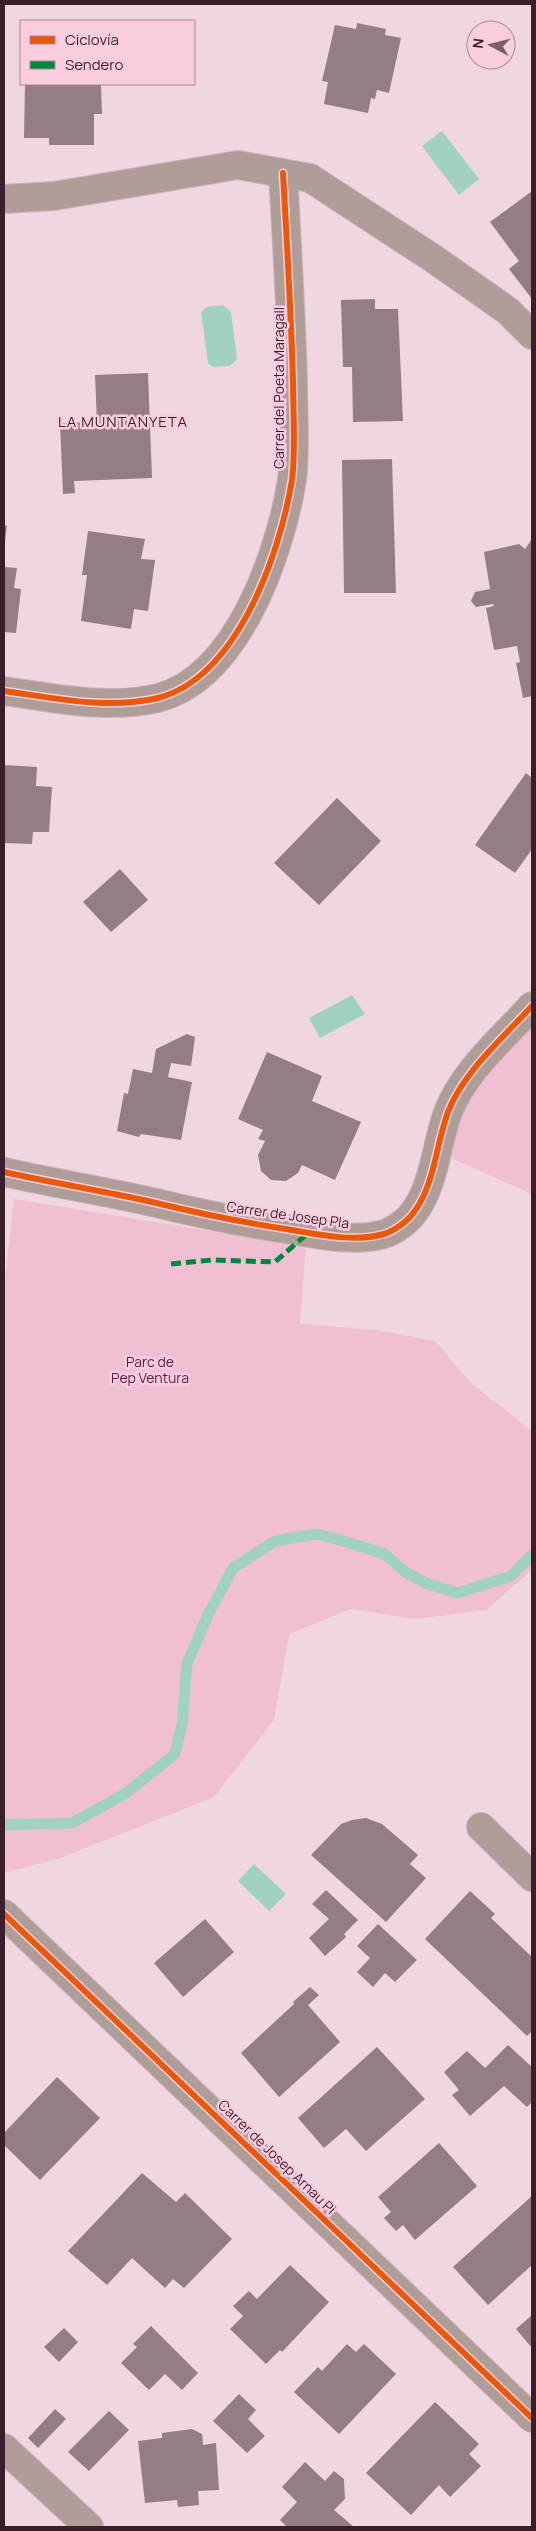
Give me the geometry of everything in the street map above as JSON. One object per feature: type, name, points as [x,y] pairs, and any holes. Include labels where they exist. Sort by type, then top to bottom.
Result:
[{"type":"street","points":[[4,199],[54,196],[238,165],[310,178],[348,201],[508,312],[532,335]]},
{"type":"street","name":"Carrer del Poeta Maragall","points":[[4,691],[100,703],[158,698],[194,682],[228,646],[249,613],[265,574],[283,519],[292,478],[294,426],[292,322],[283,173]]},
{"type":"street","name":"Carrer de Josep Pla","points":[[4,1172],[151,1202],[204,1216],[298,1232],[345,1237],[385,1234],[400,1226],[414,1213],[421,1200],[438,1152],[448,1113],[457,1093],[469,1076],[532,1006]]},
{"type":"street","points":[[481,1827],[532,1877]]},
{"type":"street","name":"Carrer de Josep Arnau Pi","points":[[4,1914],[532,2418]]},
{"type":"street","points":[[4,2448],[89,2527]]},
{"type":"green space","points":[[532,1006],[532,1194],[438,1152],[448,1113]]},
{"type":"green space","name":"Parc de Pep Ventura","points":[[14,1199],[284,1243],[306,1244],[300,1324],[376,1330],[435,1341],[471,1383],[532,1431],[532,1570],[486,1610],[415,1619],[351,1609],[289,1634],[274,1720],[214,1797],[58,1859],[4,1873],[4,1288]]},
{"type":"shaded area","points":[[442,131],[479,179],[459,195],[422,146]]},
{"type":"shaded area","points":[[223,305],[231,312],[237,359],[230,366],[213,367],[208,363],[201,312],[207,307]]},
{"type":"shaded area","points":[[352,995],[365,1014],[320,1038],[309,1018]]},
{"type":"shaded area","points":[[254,1864],[286,1894],[269,1911],[238,1881]]},
{"type":"building","points":[[357,23],[386,29],[385,35],[401,38],[389,93],[377,90],[375,99],[371,98],[368,113],[324,104],[328,82],[322,81],[335,25],[356,29]]},
{"type":"building","points":[[25,85],[101,85],[102,114],[94,114],[94,145],[49,145],[49,138],[24,138]]},
{"type":"building","points":[[532,191],[532,299],[509,269],[519,261],[490,222]]},
{"type":"building","points":[[375,299],[375,309],[398,309],[403,421],[353,422],[352,367],[343,367],[341,300]]},
{"type":"building","points":[[148,373],[152,478],[74,481],[75,493],[63,494],[60,423],[97,422],[95,375]]},
{"type":"building","points":[[392,459],[396,593],[344,593],[342,460]]},
{"type":"building","points":[[4,525],[7,526],[5,541],[4,540]]},
{"type":"building","points":[[88,531],[145,539],[141,559],[155,560],[148,611],[134,609],[131,629],[81,621],[87,575],[82,575]]},
{"type":"building","points":[[532,539],[532,696],[523,698],[516,663],[520,662],[517,646],[494,650],[486,608],[494,606],[493,604],[476,607],[471,601],[475,592],[490,589],[484,552],[519,544],[525,549]]},
{"type":"building","points":[[4,567],[17,568],[14,588],[21,589],[16,633],[4,632]]},
{"type":"building","points":[[4,765],[37,767],[36,786],[52,787],[49,832],[33,832],[32,844],[4,843]]},
{"type":"building","points":[[526,773],[532,778],[532,849],[515,873],[475,845]]},
{"type":"building","points":[[337,798],[381,841],[319,905],[274,863]]},
{"type":"building","points":[[120,869],[148,900],[111,932],[83,902]]},
{"type":"building","points":[[187,1034],[195,1037],[191,1066],[171,1063],[168,1077],[192,1082],[181,1140],[141,1134],[139,1137],[117,1131],[124,1093],[128,1094],[133,1069],[152,1073],[156,1049]]},
{"type":"building","points":[[267,1052],[322,1076],[312,1101],[361,1122],[335,1180],[302,1165],[298,1173],[286,1181],[271,1180],[261,1171],[258,1155],[265,1141],[258,1139],[263,1130],[238,1119]]},
{"type":"building","points":[[366,1818],[382,1824],[418,1855],[410,1864],[426,1878],[386,1922],[311,1855],[341,1824]]},
{"type":"building","points":[[326,1890],[358,1920],[344,1934],[346,1937],[325,1956],[309,1938],[329,1919],[312,1904]]},
{"type":"building","points":[[470,1891],[495,1914],[491,1918],[532,1957],[532,2031],[527,2036],[425,1939]]},
{"type":"building","points":[[205,1919],[234,1952],[183,1997],[154,1963]]},
{"type":"building","points":[[378,1924],[417,1960],[395,1982],[385,1973],[373,1987],[357,1972],[370,1958],[357,1946]]},
{"type":"building","points":[[310,1987],[319,1995],[308,2005],[340,2042],[279,2097],[241,2053]]},
{"type":"building","points":[[508,2045],[532,2067],[532,2102],[527,2107],[504,2086],[470,2116],[452,2095],[459,2090],[444,2072],[467,2051],[485,2068]]},
{"type":"building","points":[[377,2047],[425,2099],[366,2151],[346,2129],[324,2148],[298,2118]]},
{"type":"building","points":[[57,2077],[100,2118],[40,2180],[4,2145],[4,2133]]},
{"type":"building","points":[[439,2143],[477,2186],[415,2240],[403,2225],[396,2231],[384,2218],[391,2212],[378,2197]]},
{"type":"building","points":[[142,2173],[176,2202],[185,2193],[232,2239],[184,2288],[173,2279],[165,2288],[132,2258],[107,2285],[68,2251]]},
{"type":"building","points":[[532,2196],[532,2265],[488,2305],[453,2267]]},
{"type":"building","points":[[290,2265],[329,2302],[282,2352],[280,2350],[266,2364],[230,2329],[243,2316],[233,2306],[249,2291],[257,2299]]},
{"type":"building","points":[[532,2315],[532,2348],[516,2329]]},
{"type":"building","points":[[151,2326],[198,2373],[182,2390],[165,2374],[149,2390],[121,2363],[137,2347],[133,2344]]},
{"type":"building","points":[[64,2328],[78,2342],[59,2362],[44,2347]]},
{"type":"building","points":[[347,2344],[356,2352],[364,2344],[396,2374],[339,2434],[294,2392],[318,2367],[322,2371]]},
{"type":"building","points":[[239,2394],[256,2410],[248,2419],[265,2436],[247,2453],[213,2421]]},
{"type":"building","points":[[435,2402],[479,2444],[469,2454],[481,2466],[450,2497],[439,2485],[411,2515],[366,2473]]},
{"type":"building","points":[[55,2409],[66,2419],[38,2448],[28,2438]]},
{"type":"building","points":[[109,2411],[129,2430],[89,2471],[68,2452]]},
{"type":"building","points":[[192,2429],[202,2434],[203,2445],[216,2443],[219,2490],[198,2491],[199,2505],[178,2507],[177,2500],[145,2503],[138,2441],[162,2438],[162,2433]]},
{"type":"building","points":[[305,2462],[325,2481],[334,2471],[344,2479],[345,2499],[334,2510],[354,2527],[287,2527],[280,2520],[297,2502],[282,2487]]},
{"type":"waterway","points":[[4,1825],[72,1823],[125,1794],[175,1754],[182,1724],[187,1663],[209,1613],[233,1568],[275,1541],[317,1534],[350,1543],[385,1554],[405,1572],[428,1584],[458,1593],[511,1576],[532,1555]]},
{"type":"marked path","points":[[171,1264],[212,1260],[275,1262],[308,1233]]},
{"type":"cycle path","points":[[4,691],[100,703],[119,703],[158,698],[186,686],[211,665],[232,639],[250,608],[265,576],[277,542],[292,480],[294,456],[289,277],[283,173]]},
{"type":"cycle path","points":[[4,1172],[219,1217],[310,1233],[347,1238],[372,1237],[384,1234],[405,1222],[421,1201],[431,1176],[448,1112],[464,1083],[485,1056],[532,1006]]},
{"type":"cycle path","points":[[4,1914],[532,2418]]},
{"type":"district","name":"LA MUNTANYETA","points":[[123,422]]}]
